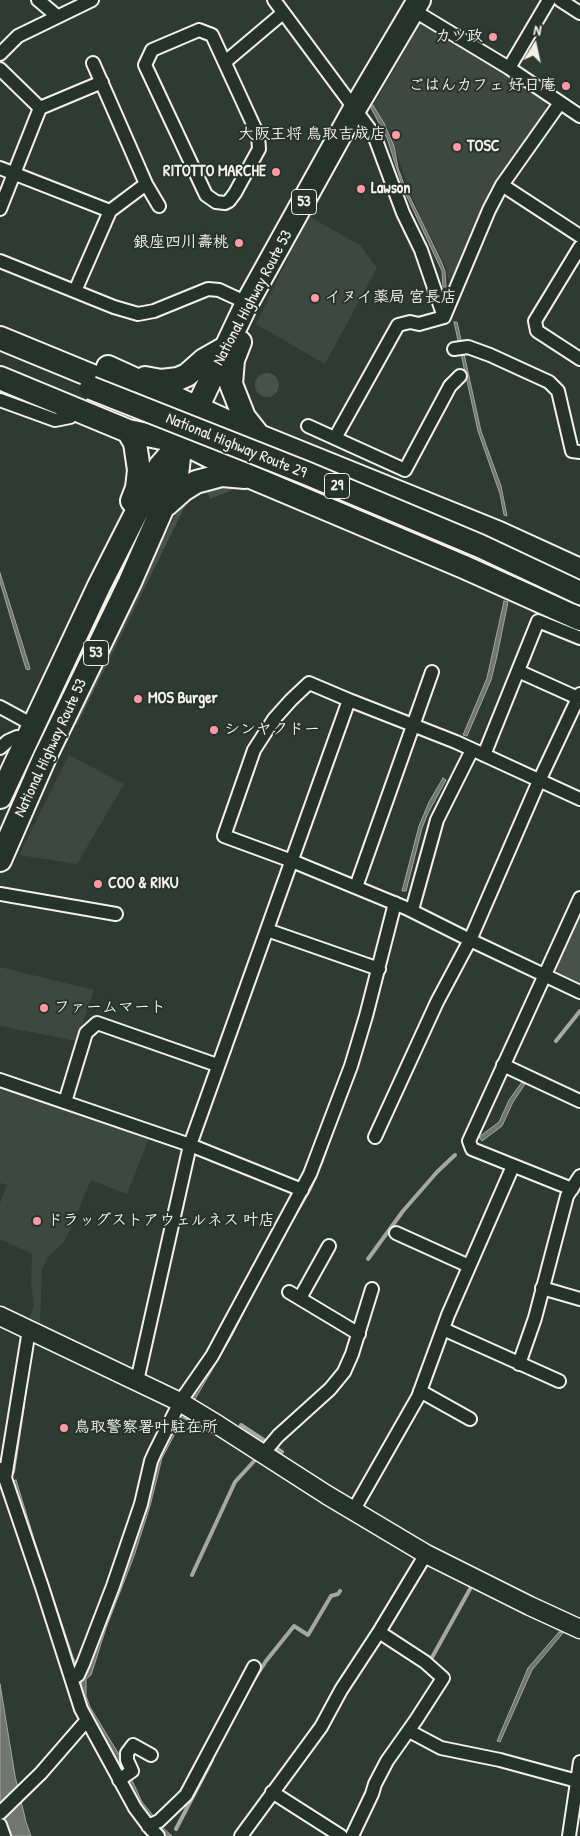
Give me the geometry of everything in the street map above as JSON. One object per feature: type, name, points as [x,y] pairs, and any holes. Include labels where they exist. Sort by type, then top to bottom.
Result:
[{"type":"highway","name":"National Highway Route 53","points":[[0,797],[99,586],[160,466],[181,442],[247,303],[354,110],[416,5]]},
{"type":"highway","points":[[259,436],[244,417],[231,384],[233,360],[278,249]]},
{"type":"highway","points":[[0,325],[126,375],[259,436],[499,533],[580,570]]},
{"type":"highway","points":[[0,338],[169,408],[180,415],[181,442]]},
{"type":"highway","points":[[126,375],[161,381],[178,379],[187,375],[204,360],[225,348]]},
{"type":"highway","name":"National Highway Route 29","points":[[0,352],[306,473],[471,542],[580,594]]},
{"type":"highway","points":[[0,378],[128,431],[181,442],[251,477],[464,567],[580,619]]},
{"type":"highway","points":[[99,586],[137,488],[139,470],[137,452],[135,443],[128,431]]},
{"type":"highway","name":"National Highway Route 53","points":[[0,860],[45,757],[130,582],[177,475],[181,442]]},
{"type":"highway","points":[[163,507],[183,490],[202,480],[222,475],[251,477]]},
{"type":"street","points":[[38,0],[58,16]]},
{"type":"street","points":[[0,54],[18,36],[92,0]]},
{"type":"street","points":[[274,0],[374,135],[403,213],[421,250],[444,317]]},
{"type":"street","points":[[510,68],[549,0]]},
{"type":"street","points":[[560,0],[580,12]]},
{"type":"street","points":[[416,5],[580,116]]},
{"type":"street","points":[[225,62],[283,13]]},
{"type":"street","points":[[199,30],[212,35],[225,62],[258,135],[258,150],[235,193],[230,201],[225,203],[216,202],[206,194],[145,65],[152,50],[199,30]]},
{"type":"street","points":[[93,63],[146,184],[160,206]]},
{"type":"street","points":[[0,69],[40,108]]},
{"type":"street","points":[[0,209],[40,108],[102,82]]},
{"type":"street","points":[[444,317],[489,210],[502,185],[560,103]]},
{"type":"street","points":[[0,168],[110,211]]},
{"type":"street","points":[[75,291],[110,211],[146,184]]},
{"type":"street","points":[[502,185],[580,236]]},
{"type":"street","points":[[580,247],[535,320],[537,331],[580,359]]},
{"type":"street","points":[[0,261],[114,307],[138,314],[154,311],[208,289],[219,290],[247,303]]},
{"type":"street","points":[[335,438],[398,325],[410,322],[419,324],[444,317]]},
{"type":"street","points":[[454,349],[468,347],[549,382],[558,391],[572,451],[580,452]]},
{"type":"street","points":[[308,426],[405,470],[450,386],[460,376]]},
{"type":"street","points":[[0,400],[55,420],[70,417],[74,408]]},
{"type":"street","points":[[412,910],[437,820],[478,752],[518,671],[538,621],[580,638]]},
{"type":"street","points":[[375,1137],[437,1002],[470,940],[539,781],[579,696],[518,671]]},
{"type":"street","points":[[356,888],[432,672]]},
{"type":"street","points":[[580,799],[478,752],[309,683],[274,719],[254,750],[224,836],[292,861],[412,910],[470,940],[580,992]]},
{"type":"street","points":[[137,1381],[190,1145],[348,700]]},
{"type":"street","points":[[0,706],[31,732],[8,741],[0,748]]},
{"type":"street","points":[[0,894],[116,914]]},
{"type":"street","points":[[572,1189],[472,1149],[469,1141],[580,898]]},
{"type":"street","points":[[72,1679],[78,1675],[84,1664],[141,1504],[151,1461],[180,1402],[212,1356],[310,1174],[351,1066],[395,903]]},
{"type":"street","points":[[267,930],[378,969]]},
{"type":"street","points":[[65,1102],[86,1032],[98,1023],[217,1065]]},
{"type":"street","points":[[503,1065],[580,1100]]},
{"type":"street","points":[[0,1080],[190,1145],[302,1190]]},
{"type":"street","points":[[353,1511],[420,1391],[443,1329],[513,1166]]},
{"type":"street","points":[[519,1364],[535,1318],[567,1196],[580,1176]]},
{"type":"street","points":[[396,1233],[470,1266]]},
{"type":"street","points":[[329,1246],[294,1295],[359,1334]]},
{"type":"street","points":[[542,1288],[580,1299]]},
{"type":"street","points":[[263,1454],[278,1436],[330,1389],[344,1372],[359,1334],[372,1289]]},
{"type":"street","points":[[0,1316],[180,1402],[353,1511],[426,1554],[580,1629]]},
{"type":"street","points":[[443,1329],[559,1381]]},
{"type":"street","points":[[29,1330],[2,1473],[81,1709],[135,1808],[158,1836]]},
{"type":"street","points":[[420,1391],[470,1419]]},
{"type":"street","points":[[241,1836],[321,1727],[341,1690],[426,1554]]},
{"type":"street","points":[[352,1836],[387,1761],[443,1678],[425,1662],[379,1632]]},
{"type":"street","points":[[148,1826],[159,1821],[186,1795],[254,1667]]},
{"type":"street","points":[[0,1813],[41,1772],[87,1720]]},
{"type":"street","points":[[409,1731],[441,1748],[500,1760],[576,1781]]},
{"type":"street","points":[[119,1780],[132,1771],[127,1760],[127,1753],[133,1745],[151,1755]]},
{"type":"street","points":[[569,1836],[580,1762]]},
{"type":"street","points":[[272,1792],[341,1836]]},
{"type":"street","points":[[0,1826],[4,1836]]},
{"type":"shaded area","name":"TOSC","points":[[422,20],[545,100],[546,109],[490,189],[451,281],[448,280],[446,267],[410,192],[388,128],[374,104]]},
{"type":"shaded area","points":[[373,105],[384,123],[394,146],[398,168],[405,187],[441,261],[445,271],[446,287],[443,287],[442,271],[403,188],[387,138],[371,108]]},
{"type":"shaded area","name":"イヌイ薬局 宮長店","points":[[308,216],[360,245],[377,268],[325,364],[256,324]]},
{"type":"shaded area","points":[[454,322],[457,322],[481,431],[501,486],[507,516],[504,515],[500,494],[478,431]]},
{"type":"shaded area","points":[[267,373],[275,377],[279,385],[275,393],[267,397],[259,393],[255,385],[259,377]]},
{"type":"shaded area","points":[[244,483],[363,536],[239,487],[210,499],[205,487]]},
{"type":"shaded area","points":[[183,500],[187,502],[77,725],[70,721]]},
{"type":"shaded area","points":[[0,573],[30,668],[29,670],[26,669],[0,582]]},
{"type":"shaded area","points":[[504,601],[508,602],[491,680],[467,736],[463,735],[487,678]]},
{"type":"shaded area","points":[[69,755],[124,784],[77,864],[19,855]]},
{"type":"shaded area","points":[[443,778],[446,780],[422,828],[406,891],[402,891],[419,826],[429,802]]},
{"type":"shaded area","points":[[398,915],[374,1014],[323,1162],[311,1190],[267,1265],[232,1336],[195,1399],[191,1398],[226,1339],[309,1186]]},
{"type":"shaded area","points":[[580,915],[580,983],[558,974],[556,967]]},
{"type":"shaded area","name":"ファームマート","points":[[0,967],[94,990],[77,1041],[0,1026]]},
{"type":"shaded area","points":[[522,1082],[525,1084],[513,1102],[502,1126],[482,1141],[479,1137],[499,1122],[509,1100]]},
{"type":"shaded area","name":"ドラッグストアウェルネス 叶店","points":[[0,1084],[150,1136],[127,1194],[91,1180],[65,1241],[48,1257],[42,1270],[40,1323],[30,1318],[34,1305],[31,1284],[32,1254],[0,1239],[0,1203],[7,1185],[0,1183]]},
{"type":"shaded area","points":[[180,1413],[185,1415],[162,1458],[150,1506],[134,1556],[106,1628],[91,1675],[86,1679],[86,1696],[90,1707],[123,1761],[142,1802],[172,1836],[164,1836],[141,1809],[116,1761],[86,1713],[81,1694],[81,1678],[155,1458]]},
{"type":"shaded area","points":[[16,1480],[73,1657],[78,1666],[75,1668],[15,1492],[13,1481]]},
{"type":"shaded area","points":[[559,1632],[563,1633],[532,1670],[500,1742],[497,1741],[528,1668]]},
{"type":"shaded area","points":[[0,1684],[15,1776],[31,1836],[9,1836],[0,1809]]},
{"type":"waterway","points":[[0,390],[26,401]]},
{"type":"waterway","points":[[556,1041],[580,1011]]},
{"type":"waterway","points":[[368,1259],[403,1211],[437,1172],[455,1155]]},
{"type":"waterway","points":[[13,1472],[23,1405]]},
{"type":"waterway","points":[[186,1418],[206,1430]]},
{"type":"waterway","points":[[241,1425],[282,1452]]},
{"type":"waterway","points":[[192,1575],[235,1482],[256,1459]]},
{"type":"waterway","points":[[431,1662],[470,1589]]},
{"type":"waterway","points":[[255,1678],[294,1626],[308,1635],[331,1596],[338,1594],[340,1591]]},
{"type":"waterway","points":[[176,1829],[212,1760]]},
{"type":"place","name":"カツ政","points":[[493,37]]},
{"type":"place","name":"ごはんカフェ 好日庵","points":[[566,86]]},
{"type":"place","name":"大阪王将 鳥取吉成店","points":[[396,135]]},
{"type":"place","name":"TOSC","points":[[457,147]]},
{"type":"place","name":"RITOTTO MARCHE","points":[[276,172]]},
{"type":"place","name":"Lawson","points":[[361,189]]},
{"type":"place","name":"銀座四川壽桃","points":[[239,243]]},
{"type":"place","name":"イヌイ薬局 宮長店","points":[[315,298]]},
{"type":"place","name":"MOS Burger","points":[[138,699]]},
{"type":"place","name":"シンヤクドー","points":[[214,730]]},
{"type":"place","name":"COO & RIKU","points":[[98,884]]},
{"type":"place","name":"ファームマート","points":[[44,1008]]},
{"type":"place","name":"ドラッグストアウェルネス 叶店","points":[[37,1221]]},
{"type":"place","name":"鳥取警察署叶駐在所","points":[[64,1428]]}]
